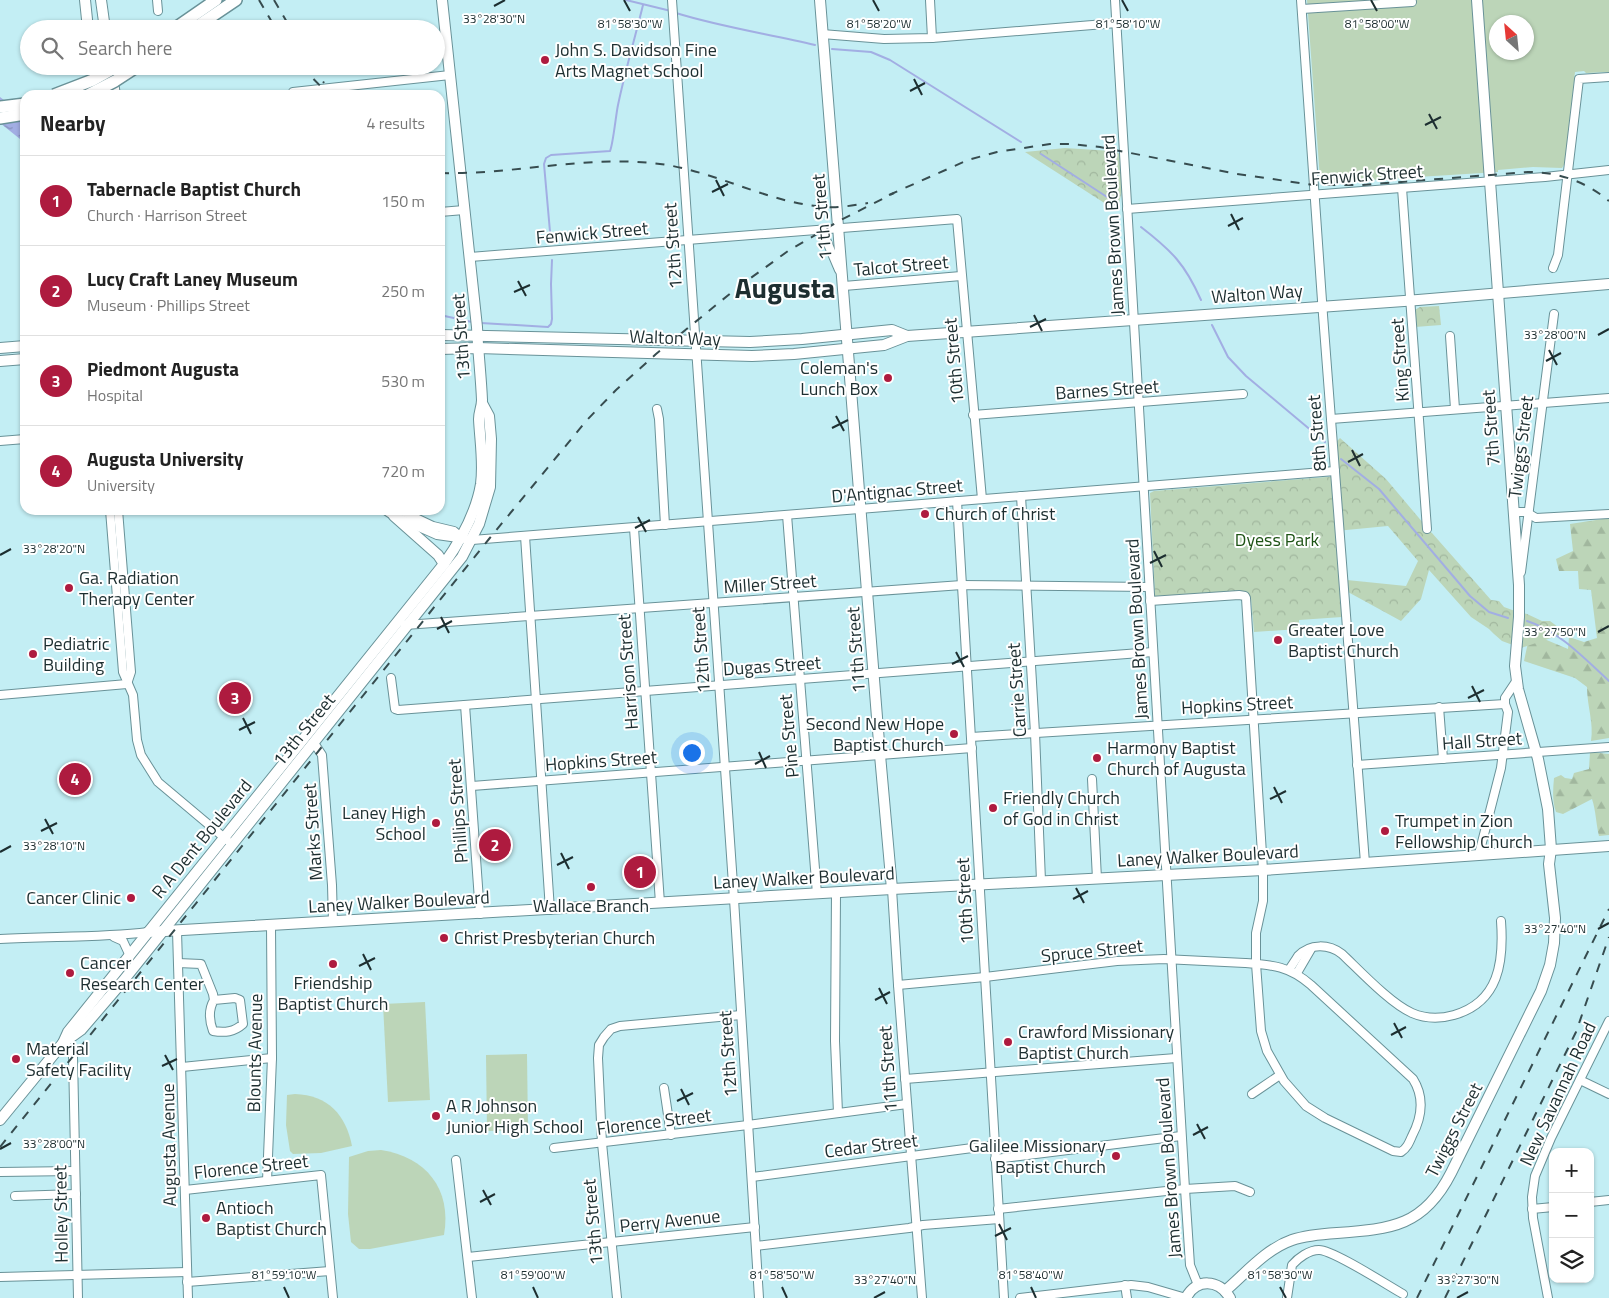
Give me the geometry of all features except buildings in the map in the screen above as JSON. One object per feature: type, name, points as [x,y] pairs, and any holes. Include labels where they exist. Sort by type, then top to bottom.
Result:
[{"type":"highway","points":[[187,20],[216,0]]},
{"type":"highway","points":[[206,20],[236,0]]},
{"type":"highway","points":[[67,90],[102,75]]},
{"type":"highway","points":[[98,90],[124,75]]},
{"type":"highway","points":[[0,107],[20,105]]},
{"type":"highway","points":[[0,118],[20,115]]},
{"type":"main road","points":[[85,0],[87,20]]},
{"type":"main road","points":[[101,0],[104,20]]},
{"type":"main road","name":"13th Street","points":[[442,0],[444,20]]},
{"type":"main road","name":"11th Street","points":[[820,0],[892,889]]},
{"type":"main road","name":"7th Street","points":[[1477,0],[1519,585],[1515,657],[1517,680],[1536,752],[1548,809],[1552,849]]},
{"type":"main road","name":"13th Street","points":[[63,1043],[86,1025],[162,932],[228,841],[314,743],[450,574],[467,539],[481,484],[479,417],[482,403],[478,332],[445,28]]},
{"type":"main road","points":[[93,75],[95,90]]},
{"type":"main road","points":[[112,75],[114,90]]},
{"type":"main road","name":"Walton Way","points":[[445,349],[478,348],[696,356],[773,356],[884,345],[907,336],[1497,294],[1609,284]]},
{"type":"main road","name":"Walton Way","points":[[445,335],[478,332],[695,341],[784,341],[892,330],[907,336]]},
{"type":"main road","points":[[20,346],[2,348],[2,361],[20,359]]},
{"type":"main road","points":[[395,515],[438,555],[444,564]]},
{"type":"main road","name":"R A Dent Boulevard","points":[[63,1043],[68,1032],[148,932],[228,841],[394,626],[444,564],[467,539]]},
{"type":"main road","name":"Laney Walker Boulevard","points":[[148,932],[979,884],[1262,870],[1609,846]]},
{"type":"main road","name":"Twiggs Street","points":[[1227,1294],[1264,1256],[1285,1243],[1310,1236],[1372,1231],[1392,1227],[1412,1218],[1425,1208],[1443,1188],[1541,991],[1550,965],[1555,931],[1550,864],[1552,849]]},
{"type":"main road","points":[[0,1120],[63,1043]]},
{"type":"main road","points":[[1186,1298],[1188,1292],[1198,1285],[1212,1283],[1227,1294]]},
{"type":"street","points":[[157,0],[158,11]]},
{"type":"street","name":"12th Street","points":[[672,0],[734,899],[759,1298]]},
{"type":"street","points":[[930,0],[932,38]]},
{"type":"street","name":"James Brown Boulevard","points":[[1115,0],[1181,1136],[1190,1265],[1198,1285]]},
{"type":"street","name":"8th Street","points":[[1301,0],[1364,863]]},
{"type":"street","points":[[1302,9],[1412,2]]},
{"type":"street","points":[[822,34],[884,39],[932,38],[1117,23]]},
{"type":"street","points":[[445,75],[450,74]]},
{"type":"street","points":[[310,90],[441,75]]},
{"type":"street","points":[[1553,268],[1558,255],[1579,79],[1609,78]]},
{"type":"street","name":"Fenwick Street","points":[[1127,209],[1568,175],[1609,170]]},
{"type":"street","name":"King Street","points":[[1402,188],[1428,529]]},
{"type":"street","points":[[445,212],[464,210]]},
{"type":"street","name":"Fenwick Street","points":[[470,257],[957,219]]},
{"type":"street","name":"10th Street","points":[[957,219],[982,499]]},
{"type":"street","points":[[822,230],[843,282]]},
{"type":"street","name":"Talcot Street","points":[[843,282],[961,276]]},
{"type":"street","name":"Twiggs Street","points":[[1519,585],[1530,514],[1554,314]]},
{"type":"street","points":[[1450,336],[1455,409]]},
{"type":"street","name":"Barnes Street","points":[[973,415],[1243,394]]},
{"type":"street","points":[[1331,420],[1609,398]]},
{"type":"street","points":[[657,408],[665,525]]},
{"type":"street","points":[[0,441],[20,439]]},
{"type":"street","name":"D'Antignac Street","points":[[401,515],[454,531],[467,539],[634,528],[1143,486],[1335,468]]},
{"type":"street","name":"Carrie Street","points":[[1021,496],[1035,733],[1041,881]]},
{"type":"street","name":"10th Street","points":[[957,501],[1004,1298]]},
{"type":"street","points":[[1514,512],[1526,512],[1536,518],[1609,514]]},
{"type":"street","points":[[111,515],[122,606]]},
{"type":"street","points":[[118,515],[123,672],[133,695],[137,740],[141,754],[158,782],[228,841]]},
{"type":"street","name":"Pine Street","points":[[787,515],[817,894]]},
{"type":"street","name":"Harrison Street","points":[[634,528],[660,903]]},
{"type":"street","points":[[525,536],[550,910]]},
{"type":"street","name":"Miller Street","points":[[394,626],[962,584],[1149,587]]},
{"type":"street","points":[[1150,600],[1239,595],[1245,596],[1247,602],[1264,901],[1256,933],[1256,964],[1261,1031],[1267,1051],[1280,1075],[1252,1094]]},
{"type":"street","name":"Dugas Street","points":[[391,678],[394,709],[536,700],[1153,652]]},
{"type":"street","points":[[1479,854],[1503,754],[1508,712],[1504,704],[1508,692],[1517,680]]},
{"type":"street","points":[[0,695],[127,684]]},
{"type":"street","name":"Hopkins Street","points":[[971,737],[1504,704]]},
{"type":"street","name":"Phillips Street","points":[[465,705],[480,914]]},
{"type":"street","points":[[1439,708],[1442,758]]},
{"type":"street","name":"Marks Street","points":[[314,743],[322,755],[333,922]]},
{"type":"street","name":"Hall Street","points":[[1357,764],[1609,747]]},
{"type":"street","name":"Hopkins Street","points":[[472,786],[972,748]]},
{"type":"street","points":[[1092,779],[1097,879]]},
{"type":"street","name":"11th Street","points":[[892,889],[922,1298]]},
{"type":"street","points":[[836,893],[835,1041],[838,1113]]},
{"type":"street","points":[[1289,970],[1298,956],[1304,951],[1326,946],[1336,950],[1405,1010],[1418,1016],[1438,1018],[1459,1014],[1472,1008],[1490,989],[1496,977],[1502,955],[1500,921]]},
{"type":"street","name":"Blounts Avenue","points":[[267,1181],[272,1058],[271,926]]},
{"type":"street","name":"Augusta Avenue","points":[[177,931],[188,1298]]},
{"type":"street","name":"Laney Walker Boulevard","points":[[0,939],[148,932]]},
{"type":"street","points":[[110,935],[123,941],[130,956]]},
{"type":"street","points":[[1297,974],[1311,948]]},
{"type":"street","name":"Spruce Street","points":[[898,986],[985,978],[1117,961],[1171,960],[1256,964],[1289,970],[1297,974],[1407,1072],[1416,1084],[1420,1095],[1420,1117],[1408,1146],[1401,1152],[1394,1151],[1315,1112],[1299,1099],[1280,1075]]},
{"type":"street","points":[[178,963],[201,964],[213,994],[214,1000],[210,1007],[210,1023],[213,1031],[236,1030],[243,1024],[240,1000],[235,998],[214,1000]]},
{"type":"street","name":"13th Street","points":[[617,1298],[602,1143],[598,1054],[600,1045],[609,1031],[620,1026],[741,1015]]},
{"type":"street","name":"New Savannah Road","points":[[1548,1298],[1532,1210],[1534,1184],[1538,1168],[1609,1020]]},
{"type":"street","name":"Holley Street","points":[[63,1043],[73,1056],[78,1298]]},
{"type":"street","points":[[182,1067],[272,1058]]},
{"type":"street","points":[[905,1079],[1176,1058]]},
{"type":"street","points":[[1580,1080],[1609,1094]]},
{"type":"street","points":[[664,1088],[671,1135]]},
{"type":"street","name":"Florence Street","points":[[554,1148],[748,1126],[907,1104]]},
{"type":"street","points":[[996,1160],[1181,1136]]},
{"type":"street","name":"Cedar Street","points":[[752,1176],[995,1145]]},
{"type":"street","points":[[456,1160],[472,1298]]},
{"type":"street","points":[[0,1172],[75,1171]]},
{"type":"street","name":"Florence Street","points":[[184,1190],[321,1175],[330,1271]]},
{"type":"street","points":[[998,1209],[1185,1189],[1234,1186],[1250,1192]]},
{"type":"street","points":[[15,1196],[76,1194]]},
{"type":"street","points":[[1594,1202],[1609,1200]]},
{"type":"street","points":[[1532,1210],[1549,1208]]},
{"type":"street","points":[[756,1246],[923,1225],[999,1219]]},
{"type":"street","name":"Perry Avenue","points":[[468,1257],[755,1227]]},
{"type":"street","points":[[1287,1298],[1292,1265],[1307,1253],[1322,1250],[1403,1294]]},
{"type":"street","points":[[187,1282],[330,1271],[333,1298]]},
{"type":"street","points":[[0,1277],[187,1272]]},
{"type":"street","points":[[1125,1286],[1127,1298]]},
{"type":"street","points":[[1020,1298],[1125,1286],[1141,1286],[1186,1298]]},
{"type":"green space","points":[[1307,0],[1609,0],[1609,72],[1575,72],[1565,163],[1562,168],[1533,167],[1498,170],[1498,172],[1322,183],[1320,179]]},
{"type":"green space","points":[[1065,148],[1112,151],[1121,154],[1123,185],[1119,204],[1109,206],[1025,152]]},
{"type":"green space","points":[[1439,306],[1441,325],[1415,327],[1415,310],[1420,307]]},
{"type":"green space","name":"Dyess Park","points":[[1340,438],[1386,479],[1424,524],[1425,528],[1432,533],[1491,600],[1499,601],[1504,607],[1542,621],[1550,621],[1566,633],[1521,648],[1502,641],[1489,629],[1471,617],[1429,570],[1421,599],[1401,621],[1348,592],[1347,580],[1406,586],[1418,561],[1388,526],[1336,531],[1342,617],[1299,620],[1299,629],[1254,632],[1251,598],[1247,592],[1155,596],[1150,493],[1154,491],[1339,476],[1337,441]]},
{"type":"green space","points":[[1609,518],[1609,738],[1591,741],[1592,728],[1587,687],[1575,678],[1524,661],[1530,633],[1568,649],[1569,637],[1584,642],[1597,638],[1591,590],[1579,589],[1578,571],[1559,571],[1556,559],[1573,551],[1570,524]]},
{"type":"green space","points":[[1590,752],[1609,754],[1609,835],[1599,836],[1592,799],[1563,814],[1556,812],[1555,808],[1553,795],[1554,778],[1561,775],[1572,779],[1574,773],[1589,769]]},
{"type":"green space","points":[[425,1002],[430,1100],[388,1102],[383,1004]]},
{"type":"green space","points":[[527,1054],[528,1130],[487,1131],[486,1055]]},
{"type":"green space","points":[[295,1094],[317,1098],[334,1109],[345,1125],[352,1146],[321,1153],[293,1154],[290,1151],[286,1125],[287,1095]]},
{"type":"green space","points":[[381,1150],[411,1160],[423,1168],[432,1178],[444,1203],[444,1235],[370,1249],[359,1249],[351,1242],[348,1214],[349,1157],[368,1151]]},
{"type":"water","points":[[0,97],[20,112],[20,139],[0,123]]},
{"type":"waterway","points":[[626,0],[671,11]]},
{"type":"waterway","points":[[551,243],[544,164],[546,158],[551,155],[610,151],[617,109],[643,5]]},
{"type":"waterway","points":[[676,13],[815,45]]},
{"type":"waterway","points":[[832,49],[871,52],[890,60],[1021,142]]},
{"type":"waterway","points":[[1041,154],[1107,197]]},
{"type":"waterway","points":[[1141,227],[1177,259],[1201,300]]},
{"type":"waterway","points":[[481,323],[548,327],[552,319],[552,260]]},
{"type":"waterway","points":[[445,316],[472,322]]},
{"type":"waterway","points":[[1212,325],[1228,357],[1246,376],[1325,442]]},
{"type":"waterway","points":[[1341,459],[1379,489],[1470,596],[1489,612],[1508,618]]},
{"type":"waterway","points":[[1527,621],[1550,631],[1560,638],[1609,681]]},
{"type":"railway","points":[[259,0],[271,20]]},
{"type":"railway","points":[[274,0],[286,20]]},
{"type":"railway","points":[[310,75],[324,90]]},
{"type":"railway","points":[[319,75],[324,83]]},
{"type":"railway","points":[[889,195],[968,160],[997,152],[1050,144],[1071,144],[1100,147],[1237,174],[1314,185],[1362,185],[1539,172],[1581,183],[1609,201]]},
{"type":"railway","points":[[445,173],[467,173],[598,162],[651,163],[674,166],[718,178],[783,200],[832,207],[868,203]]},
{"type":"railway","points":[[0,1147],[587,420],[616,390],[656,354],[737,288],[788,251],[839,221],[894,193]]},
{"type":"railway","points":[[1417,1298],[1609,909]]},
{"type":"railway","points":[[1445,1298],[1576,1032],[1609,937]]},
{"type":"place","name":"John S. Davidson Fine Arts Magnet School","points":[[545,60]]},
{"type":"place","name":"Coleman's Lunch Box","points":[[888,378]]},
{"type":"place","name":"Church of Christ","points":[[925,514]]},
{"type":"place","name":"Ga. Radiation Therapy Center","points":[[69,588]]},
{"type":"place","name":"Greater Love Baptist Church","points":[[1278,640]]},
{"type":"place","name":"Pediatric Building","points":[[33,654]]},
{"type":"place","name":"Piedmont Augusta","points":[[235,698]]},
{"type":"place","name":"Second New Hope Baptist Church","points":[[954,734]]},
{"type":"place","name":"Harmony Baptist Church of Augusta","points":[[1097,758]]},
{"type":"place","name":"Augusta University","points":[[75,779]]},
{"type":"place","name":"Friendly Church of God in Christ","points":[[993,808]]},
{"type":"place","name":"Laney High School","points":[[436,823]]},
{"type":"place","name":"Trumpet in Zion Fellowship Church","points":[[1385,831]]},
{"type":"place","name":"Lucy Craft Laney Museum","points":[[495,845]]},
{"type":"place","name":"Tabernacle Baptist Church","points":[[640,872]]},
{"type":"place","name":"Wallace Branch","points":[[591,887]]},
{"type":"place","name":"Cancer Clinic","points":[[131,898]]},
{"type":"place","name":"Christ Presbyterian Church","points":[[444,938]]},
{"type":"place","name":"Friendship Baptist Church","points":[[333,964]]},
{"type":"place","name":"Cancer Research Center","points":[[70,973]]},
{"type":"place","name":"Crawford Missionary Baptist Church","points":[[1008,1042]]},
{"type":"place","name":"Material Safety Facility","points":[[16,1059]]},
{"type":"place","name":"A R Johnson Junior High School","points":[[436,1116]]},
{"type":"place","name":"Galilee Missionary Baptist Church","points":[[1116,1156]]},
{"type":"place","name":"Antioch Baptist Church","points":[[206,1218]]},
{"type":"district","name":"Augusta","points":[[785,288]]}]
